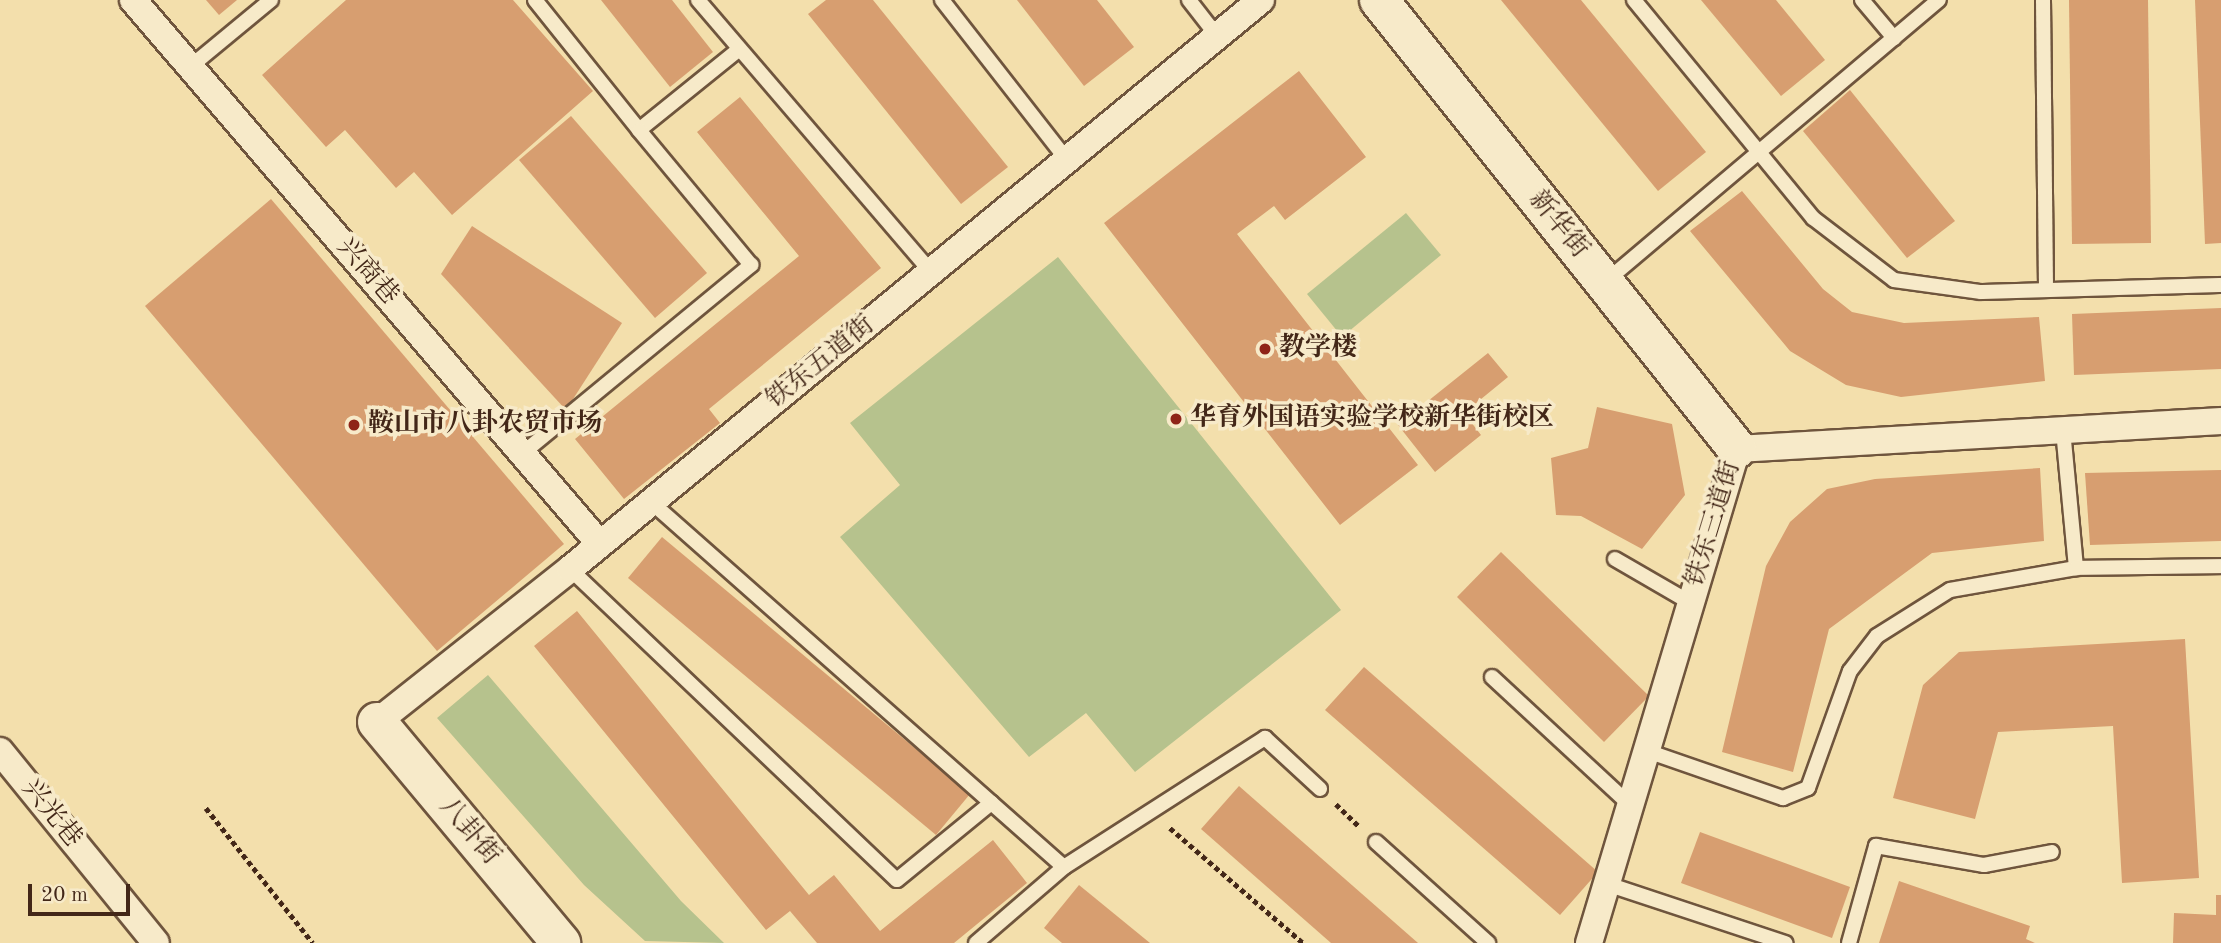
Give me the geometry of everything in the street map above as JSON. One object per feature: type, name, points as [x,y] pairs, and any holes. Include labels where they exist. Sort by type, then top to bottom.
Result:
[{"type":"street","name":"兴商巷","points":[[133,0],[600,544]]},
{"type":"street","name":"铁东五道街","points":[[377,722],[570,569],[1261,0]]},
{"type":"street","name":"新华街","points":[[1379,0],[1737,449]]},
{"type":"street","name":"铁东三道街","points":[[1589,943],[1737,449],[2221,421]]},
{"type":"street","name":"八卦街","points":[[377,722],[561,943]]},
{"type":"street","name":"兴光巷","points":[[0,751],[156,943]]},
{"type":"lane","points":[[190,66],[271,0]]},
{"type":"lane","points":[[523,453],[751,265],[535,0]]},
{"type":"lane","points":[[698,0],[738,50],[931,272]]},
{"type":"lane","points":[[942,0],[1067,160]]},
{"type":"lane","points":[[1189,0],[1217,36]]},
{"type":"lane","points":[[1634,0],[1813,218],[1894,280],[1981,292],[2221,285]]},
{"type":"lane","points":[[1862,0],[1894,38]]},
{"type":"lane","points":[[1604,283],[1939,0]]},
{"type":"lane","points":[[2043,0],[2046,290]]},
{"type":"lane","points":[[639,130],[738,50]]},
{"type":"lane","points":[[2063,430],[2076,568]]},
{"type":"lane","points":[[651,502],[1064,867]]},
{"type":"lane","points":[[1615,559],[1691,603]]},
{"type":"lane","points":[[1647,751],[1783,798],[1808,788],[1850,671],[1877,636],[1950,590],[2076,568],[2221,566]]},
{"type":"lane","points":[[570,569],[897,880],[991,803]]},
{"type":"lane","points":[[1492,677],[1629,804]]},
{"type":"lane","points":[[976,943],[1064,867],[1265,738],[1320,789]]},
{"type":"lane","points":[[1376,842],[1488,943]]},
{"type":"lane","points":[[1849,943],[1876,846],[1984,865],[2052,852]]},
{"type":"lane","points":[[1607,884],[1785,943]]},
{"type":"path","points":[[1320,789],[1376,842]]},
{"type":"path","points":[[206,808],[313,943]]},
{"type":"path","points":[[1151,812],[1303,943]]},
{"type":"green space","points":[[1406,213],[1441,255],[1342,337],[1307,294]]},
{"type":"green space","points":[[1058,257],[1341,610],[1135,772],[1086,713],[1029,757],[840,537],[900,485],[850,423]]},
{"type":"green space","points":[[488,675],[681,901],[724,943],[645,941],[584,885],[437,718]]},
{"type":"building","points":[[206,0],[237,0],[219,15]]},
{"type":"building","points":[[346,0],[513,0],[593,91],[452,215],[414,172],[396,188],[345,130],[326,147],[262,75]]},
{"type":"building","points":[[601,0],[672,0],[713,52],[670,87]]},
{"type":"building","points":[[826,0],[873,0],[1008,167],[961,204],[808,14]]},
{"type":"building","points":[[1017,0],[1097,0],[1134,47],[1084,86]]},
{"type":"building","points":[[1501,0],[1581,0],[1706,152],[1658,191]]},
{"type":"building","points":[[1701,0],[1776,0],[1825,60],[1781,96]]},
{"type":"building","points":[[2069,0],[2148,0],[2151,243],[2072,244]]},
{"type":"building","points":[[2195,0],[2221,0],[2221,243],[2205,244]]},
{"type":"building","name":"教学楼","points":[[1299,71],[1366,157],[1285,220],[1274,206],[1237,234],[1418,465],[1340,525],[1104,223]]},
{"type":"building","points":[[1850,90],[1955,221],[1907,258],[1803,131]]},
{"type":"building","points":[[740,97],[881,268],[709,409],[720,423],[624,499],[575,439],[799,256],[697,132]]},
{"type":"building","points":[[571,116],[707,273],[655,318],[519,160]]},
{"type":"building","points":[[1742,191],[1823,289],[1852,312],[1904,323],[2039,317],[2045,381],[1901,397],[1846,385],[1790,351],[1690,231]]},
{"type":"building","name":"鞍山市八卦农贸市场","points":[[271,199],[564,544],[437,651],[145,306]]},
{"type":"building","points":[[472,226],[622,323],[566,410],[441,274]]},
{"type":"building","points":[[2221,308],[2221,369],[2074,375],[2072,314]]},
{"type":"building","points":[[1488,353],[1508,377],[1464,413],[1481,435],[1435,472],[1398,425]]},
{"type":"building","points":[[1597,407],[1672,424],[1685,495],[1642,549],[1581,516],[1556,515],[1551,458],[1588,448]]},
{"type":"building","points":[[2040,468],[2044,541],[1932,553],[1829,629],[1793,772],[1722,752],[1766,566],[1790,522],[1827,489],[1875,479]]},
{"type":"building","points":[[2221,470],[2221,541],[2090,545],[2085,473]]},
{"type":"building","points":[[662,537],[970,794],[936,835],[628,578]]},
{"type":"building","points":[[1501,552],[1649,696],[1604,742],[1457,597]]},
{"type":"building","points":[[577,611],[809,895],[834,875],[880,931],[993,840],[1027,883],[954,943],[817,943],[790,911],[766,930],[534,646]]},
{"type":"building","points":[[2185,639],[2199,878],[2122,883],[2113,726],[1998,732],[1975,819],[1893,798],[1923,685],[1959,652]]},
{"type":"building","points":[[1364,667],[1598,872],[1560,915],[1325,710]]},
{"type":"building","points":[[1239,786],[1418,943],[1331,943],[1201,829]]},
{"type":"building","points":[[1700,832],[1850,887],[1832,938],[1681,883]]},
{"type":"building","points":[[1899,881],[2030,926],[2026,939],[2035,943],[1879,943]]},
{"type":"building","points":[[1079,885],[1150,943],[1062,943],[1044,928]]},
{"type":"building","points":[[2216,895],[2221,895],[2221,943],[2173,943],[2174,913],[2216,915]]},
{"type":"place","name":"教学楼","points":[[1265,349]]},
{"type":"place","name":"华育外国语实验学校新华街校区","points":[[1176,419]]},
{"type":"place","name":"鞍山市八卦农贸市场","points":[[354,425]]}]
